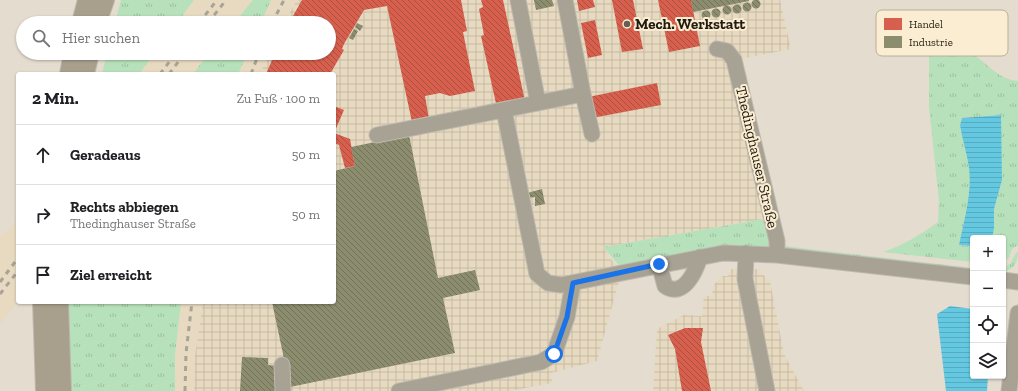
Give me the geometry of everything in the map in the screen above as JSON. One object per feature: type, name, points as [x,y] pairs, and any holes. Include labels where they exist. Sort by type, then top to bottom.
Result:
[{"type":"main road","points":[[83,16],[87,0]]},
{"type":"main road","points":[[99,16],[104,0]]},
{"type":"main road","points":[[69,72],[72,60]]},
{"type":"main road","points":[[85,72],[88,60]]},
{"type":"main road","points":[[42,304],[45,391]]},
{"type":"main road","points":[[59,304],[62,391]]},
{"type":"lane","points":[[518,0],[538,103]]},
{"type":"lane","points":[[565,0],[592,134]]},
{"type":"lane","name":"Thedinghauser Straße","points":[[717,49],[727,51],[734,60],[777,241],[777,255]]},
{"type":"lane","points":[[377,136],[583,94]]},
{"type":"lane","points":[[504,110],[537,274],[548,283],[561,285],[573,283],[659,264],[723,253],[777,255],[970,277]]},
{"type":"lane","points":[[746,253],[745,280],[767,391]]},
{"type":"lane","points":[[659,264],[665,286],[669,289],[678,289],[691,278],[700,257]]},
{"type":"lane","points":[[1006,280],[1018,282]]},
{"type":"lane","points":[[399,391],[541,362],[554,354],[567,317],[573,283]]},
{"type":"lane","points":[[1009,391],[1018,313]]},
{"type":"lane","points":[[282,366],[283,391]]},
{"type":"shaded area","points":[[194,0],[253,0],[240,16],[182,16]]},
{"type":"shaded area","points":[[271,0],[297,0],[288,16],[264,16]]},
{"type":"shaded area","points":[[297,0],[780,0],[791,49],[730,61],[764,219],[603,247],[621,274],[597,361],[551,373],[552,383],[510,391],[194,391],[195,356],[203,304],[336,304],[336,72],[261,72],[267,60],[336,60],[336,16],[288,16]]},
{"type":"shaded area","points":[[150,60],[204,60],[195,72],[141,72]]},
{"type":"shaded area","points":[[245,60],[267,60],[261,72],[239,72]]},
{"type":"shaded area","points":[[16,223],[16,304],[0,324],[0,237]]},
{"type":"shaded area","points":[[731,269],[760,269],[761,273],[770,281],[784,354],[804,391],[653,391],[657,329],[684,315],[702,316],[704,296],[712,296],[713,286],[722,276],[728,276]]},
{"type":"shaded area","points":[[181,304],[203,304],[195,356],[194,391],[175,391],[175,355]]},
{"type":"green space","points":[[121,0],[194,0],[182,16],[117,16]]},
{"type":"green space","points":[[253,0],[271,0],[264,16],[240,16]]},
{"type":"green space","points":[[929,56],[975,56],[1003,77],[1018,81],[1018,245],[1012,249],[1009,258],[1006,260],[1006,235],[993,235],[994,209],[1002,180],[1000,115],[962,118],[960,125],[970,177],[967,206],[959,245],[970,246],[970,262],[883,252],[912,239],[938,222],[939,201],[929,107]]},
{"type":"green space","points":[[105,60],[150,60],[141,72],[102,72]]},
{"type":"green space","points":[[204,60],[245,60],[239,72],[195,72]]},
{"type":"green space","points":[[730,60],[774,237],[770,248],[696,251],[619,265],[603,247],[764,219]]},
{"type":"green space","points":[[784,246],[970,268],[970,272],[792,252]]},
{"type":"green space","points":[[1018,252],[1015,265],[1006,271],[1006,266],[1010,264]]},
{"type":"green space","points":[[67,304],[181,304],[175,355],[175,391],[69,391]]},
{"type":"water","points":[[1001,115],[1002,180],[994,209],[993,235],[970,235],[970,246],[959,245],[967,207],[970,178],[960,125],[962,118]]},
{"type":"water","points":[[950,306],[970,309],[970,379],[988,379],[987,391],[946,391],[937,314]]},
{"type":"building: Handel","points":[[302,0],[461,0],[467,31],[463,32],[475,91],[450,96],[440,93],[425,96],[429,119],[412,122],[387,6],[364,10],[344,44],[342,49],[344,50],[331,72],[267,72],[272,60],[336,60],[336,16],[293,16]]},
{"type":"building: Handel","points":[[481,0],[503,0],[525,101],[497,108],[481,36],[484,35],[479,9],[483,7]]},
{"type":"building: Handel","points":[[577,0],[593,0],[595,7],[579,11]]},
{"type":"building: Handel","name":"Mech. Werkstatt","points":[[612,0],[633,0],[643,49],[622,52]]},
{"type":"building: Handel","points":[[658,0],[691,0],[700,46],[669,52]]},
{"type":"building: Handel","points":[[595,20],[602,55],[588,58],[581,23]]},
{"type":"building: Handel","points":[[657,83],[661,105],[592,118],[588,97]]},
{"type":"building: Handel","points":[[336,107],[344,110],[336,128]]},
{"type":"building: Handel","points":[[336,134],[350,139],[355,166],[345,168],[339,145],[336,144]]},
{"type":"building: Handel","points":[[685,328],[703,328],[701,342],[711,391],[682,391],[675,349],[668,335]]},
{"type":"building: Industrie","points":[[534,0],[552,0],[554,6],[536,10]]},
{"type":"building: Industrie","points":[[691,0],[749,0],[749,1],[693,12]]},
{"type":"building: Industrie","points":[[754,0],[758,0],[760,4],[758,8],[754,8],[752,6],[752,2]]},
{"type":"building: Industrie","points":[[745,3],[749,3],[751,7],[749,11],[745,11],[743,9],[743,5]]},
{"type":"building: Industrie","points":[[735,5],[739,5],[741,9],[739,13],[735,13],[733,11],[733,7]]},
{"type":"building: Industrie","points":[[725,6],[729,6],[731,10],[729,14],[725,14],[723,12],[723,8]]},
{"type":"building: Industrie","points":[[714,9],[718,9],[720,13],[718,17],[714,17],[712,15],[712,11]]},
{"type":"building: Industrie","points":[[704,11],[708,11],[710,15],[708,19],[704,19],[702,17],[702,13]]},
{"type":"building: Industrie","points":[[357,23],[363,26],[360,31],[355,27]]},
{"type":"building: Industrie","points":[[354,29],[358,31],[353,40],[349,38]]},
{"type":"building: Industrie","points":[[409,135],[438,278],[475,270],[480,290],[443,298],[455,353],[290,387],[272,304],[336,304],[336,171],[355,166],[351,147]]},
{"type":"building: Industrie","points":[[542,189],[545,204],[535,206],[535,197],[528,198],[527,193]]},
{"type":"building: Industrie","points":[[242,357],[268,358],[268,365],[278,366],[277,391],[240,391]]},
{"type":"railway","points":[[204,16],[217,0]]},
{"type":"railway","points":[[213,16],[226,0]]},
{"type":"railway","points":[[276,16],[284,0]]},
{"type":"railway","points":[[162,72],[171,60]]},
{"type":"railway","points":[[171,72],[180,60]]},
{"type":"railway","points":[[252,72],[256,60]]},
{"type":"railway","points":[[0,282],[16,261]]},
{"type":"railway","points":[[0,294],[16,274]]},
{"type":"railway","points":[[185,391],[186,353],[192,304]]},
{"type":"place","name":"Mech. Werkstatt","points":[[627,24]]},
{"type":"route","points":[[554,354],[567,317],[573,283],[659,264]]}]
